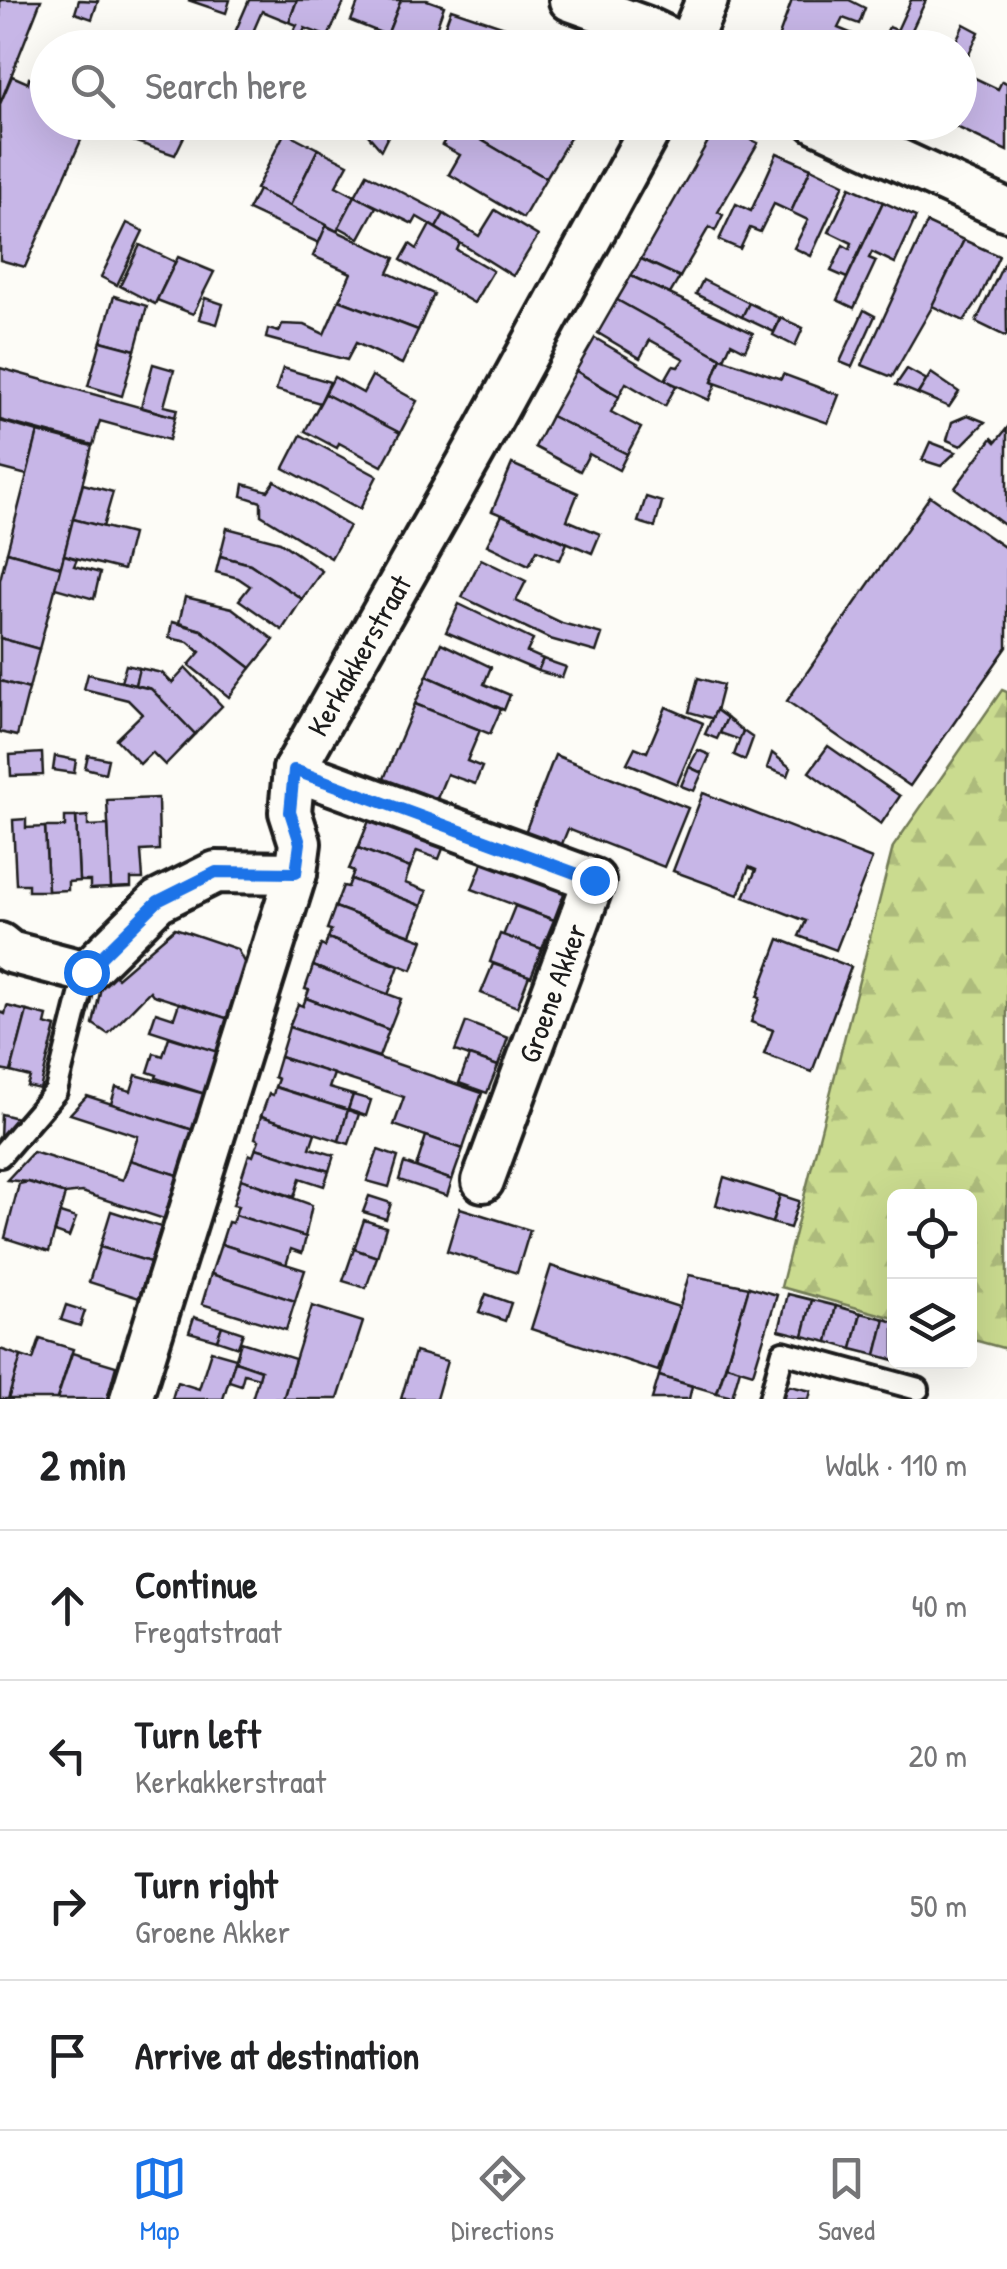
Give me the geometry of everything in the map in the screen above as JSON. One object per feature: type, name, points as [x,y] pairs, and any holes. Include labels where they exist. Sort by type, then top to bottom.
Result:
[{"type":"street","points":[[570,0],[652,30]]},
{"type":"street","points":[[695,30],[706,0]]},
{"type":"street","name":"Kerkakkerstraat","points":[[131,1399],[296,873],[300,843],[290,812],[294,770],[486,431],[644,140]]},
{"type":"street","points":[[855,140],[1007,210]]},
{"type":"street","name":"Groene Akker","points":[[294,770],[594,880],[483,1181]]},
{"type":"street","points":[[0,944],[10,952],[86,972],[158,901],[216,872],[296,873]]},
{"type":"lane","points":[[0,1156],[56,1092],[86,972]]},
{"type":"lane","points":[[770,1399],[783,1352],[918,1389]]},
{"type":"green space","points":[[1002,690],[1007,692],[1007,1349],[977,1341],[977,1189],[887,1189],[887,1316],[781,1287],[893,847]]},
{"type":"building","points":[[0,0],[41,0],[0,104]]},
{"type":"building","points":[[79,0],[98,1],[92,19],[75,13]]},
{"type":"building","points":[[188,0],[230,0],[226,13]]},
{"type":"building","points":[[249,0],[297,0],[289,22],[262,11],[254,30],[236,30]]},
{"type":"building","points":[[297,0],[345,0],[331,30],[294,30],[297,25],[289,22]]},
{"type":"building","points":[[359,0],[401,0],[389,30],[374,30],[351,21]]},
{"type":"building","points":[[401,0],[427,0],[444,6],[435,30],[389,30]]},
{"type":"building","points":[[792,0],[849,0],[865,8],[859,24],[843,18],[838,28],[843,30],[781,30]]},
{"type":"building","points":[[911,0],[926,0],[912,30],[897,30]]},
{"type":"building","points":[[451,9],[511,29],[511,30],[443,30]]},
{"type":"building","points":[[12,76],[28,83],[30,78],[30,140],[81,140],[25,267],[0,260],[0,104]]},
{"type":"building","points":[[977,79],[998,89],[1002,81],[1007,83],[1007,151],[977,137]]},
{"type":"building","points":[[130,140],[182,140],[175,155]]},
{"type":"building","points":[[281,140],[301,140],[318,149],[290,206],[256,189]]},
{"type":"building","points":[[372,140],[386,140],[381,150]]},
{"type":"building","points":[[445,140],[481,140],[546,178],[523,218],[449,174],[460,155],[442,145]]},
{"type":"building","points":[[481,140],[569,140],[546,178]]},
{"type":"building","points":[[709,140],[758,143],[718,212],[723,215],[715,231],[709,227],[680,277],[641,259]]},
{"type":"building","points":[[318,149],[348,164],[336,186],[355,196],[337,231],[290,206]]},
{"type":"building","points":[[777,153],[811,168],[791,212],[774,204],[760,232],[750,228],[740,249],[719,240],[736,204],[751,211]]},
{"type":"building","points":[[811,168],[844,184],[811,256],[794,248],[808,220],[791,212]]},
{"type":"building","points":[[367,174],[444,214],[436,228],[417,217],[413,224],[355,196]]},
{"type":"building","points":[[850,187],[883,202],[847,278],[831,271],[843,245],[850,249],[852,243],[829,232]]},
{"type":"building","points":[[258,190],[327,225],[319,243],[248,210]]},
{"type":"building","points":[[355,196],[376,207],[359,238],[339,227]]},
{"type":"building","points":[[883,202],[916,217],[895,263],[872,252],[869,258],[876,261],[854,308],[837,300]]},
{"type":"building","points":[[495,210],[538,236],[513,276],[436,228],[444,214],[479,236]]},
{"type":"building","points":[[127,223],[143,231],[117,285],[101,277]]},
{"type":"building","points":[[927,223],[964,240],[892,377],[862,365]]},
{"type":"building","points":[[430,225],[460,243],[457,250],[493,271],[474,303],[401,260],[410,244],[417,249]]},
{"type":"building","points":[[326,226],[395,258],[388,273],[434,294],[418,330],[339,300],[351,273],[313,256]]},
{"type":"building","points":[[964,240],[999,256],[964,321],[932,306]]},
{"type":"building","points":[[140,245],[175,262],[155,304],[120,286]]},
{"type":"building","points":[[178,257],[214,272],[193,314],[157,300]]},
{"type":"building","points":[[641,259],[680,277],[670,294],[631,276]]},
{"type":"building","points":[[1006,259],[1007,334],[1005,336],[976,322]]},
{"type":"building","points":[[631,276],[753,333],[745,350],[731,343],[724,359],[721,358],[617,300]]},
{"type":"building","points":[[703,280],[749,303],[742,317],[696,294]]},
{"type":"building","points":[[114,296],[147,306],[135,350],[101,341]]},
{"type":"building","points":[[205,298],[223,304],[217,324],[199,319]]},
{"type":"building","points":[[339,300],[418,330],[402,364],[356,343],[347,360],[266,338],[268,329],[279,332],[282,324],[305,325],[324,334]]},
{"type":"building","points":[[617,300],[721,358],[709,400],[665,380],[673,366],[678,367],[684,359],[650,340],[640,358],[598,333]]},
{"type":"building","points":[[749,303],[780,318],[774,332],[742,317]]},
{"type":"building","points":[[864,310],[875,316],[852,367],[840,362]]},
{"type":"building","points":[[781,318],[803,328],[795,346],[773,335]]},
{"type":"building","points":[[595,338],[676,386],[665,406],[626,383],[619,396],[576,371]]},
{"type":"building","points":[[101,341],[135,350],[122,396],[88,386]]},
{"type":"building","points":[[721,358],[781,379],[783,374],[839,395],[828,423],[712,382]]},
{"type":"building","points":[[153,364],[174,370],[164,406],[177,409],[175,417],[141,407]]},
{"type":"building","points":[[0,368],[175,417],[169,440],[100,421],[93,445],[0,420]]},
{"type":"building","points":[[283,368],[330,382],[320,403],[276,390]]},
{"type":"building","points":[[907,369],[927,380],[918,394],[896,385]]},
{"type":"building","points":[[576,371],[619,397],[611,412],[641,428],[627,454],[551,416]]},
{"type":"building","points":[[931,373],[959,392],[949,407],[918,394]]},
{"type":"building","points":[[372,376],[417,401],[400,433],[325,394],[334,377],[363,393]]},
{"type":"building","points":[[325,394],[400,433],[382,466],[339,443],[337,448],[305,431]]},
{"type":"building","points":[[968,415],[985,422],[961,446],[947,440],[952,422]]},
{"type":"building","points":[[551,416],[627,454],[619,470],[589,454],[580,471],[535,447]]},
{"type":"building","points":[[0,421],[38,432],[27,475],[0,468]]},
{"type":"building","points":[[1007,428],[1007,527],[955,488],[992,438],[996,442]]},
{"type":"building","points":[[38,432],[92,446],[61,567],[7,552]]},
{"type":"building","points":[[301,435],[377,476],[360,509],[284,468]]},
{"type":"building","points":[[930,442],[956,452],[941,466],[922,460]]},
{"type":"building","points":[[512,464],[578,493],[567,520],[600,534],[592,553],[492,511]]},
{"type":"building","points":[[275,481],[349,526],[331,558],[261,515],[261,502],[242,496],[244,484],[268,491]]},
{"type":"building","points":[[83,484],[113,492],[103,527],[73,519]]},
{"type":"building","points":[[930,496],[1007,549],[1007,647],[910,786],[787,701]]},
{"type":"building","points":[[646,497],[662,502],[655,527],[638,522]]},
{"type":"building","points":[[502,515],[567,543],[560,560],[537,550],[529,565],[487,545]]},
{"type":"building","points":[[73,519],[132,534],[123,570],[64,555]]},
{"type":"building","points":[[227,528],[280,542],[322,571],[302,599],[250,564],[220,556]]},
{"type":"building","points":[[7,552],[61,567],[39,649],[0,638],[0,580]]},
{"type":"building","points":[[64,555],[77,559],[74,566],[100,573],[94,599],[55,588]]},
{"type":"building","points":[[220,556],[250,564],[302,599],[282,630],[239,600],[250,586],[216,572]]},
{"type":"building","points":[[481,559],[526,581],[516,601],[562,623],[602,634],[596,652],[550,639],[462,597]]},
{"type":"building","points":[[185,597],[232,608],[274,640],[251,668],[201,630],[179,623]]},
{"type":"building","points":[[459,604],[533,640],[527,652],[543,659],[538,671],[446,632]]},
{"type":"building","points":[[172,622],[201,630],[251,668],[229,697],[189,665],[200,652],[188,642],[169,638]]},
{"type":"building","points":[[0,638],[39,649],[29,689],[0,681]]},
{"type":"building","points":[[441,643],[491,667],[484,684],[510,695],[504,710],[427,676]]},
{"type":"building","points":[[543,659],[566,667],[562,678],[538,671]]},
{"type":"building","points":[[126,665],[139,668],[135,685],[121,682]]},
{"type":"building","points":[[139,668],[162,673],[172,683],[186,668],[222,706],[195,734],[151,689],[135,685]]},
{"type":"building","points":[[88,674],[151,689],[195,734],[165,765],[152,752],[140,764],[116,739],[142,714],[128,700],[84,689]]},
{"type":"building","points":[[427,676],[501,709],[490,734],[415,704]]},
{"type":"building","points":[[698,678],[723,685],[714,719],[689,712]]},
{"type":"building","points":[[0,681],[29,689],[17,736],[0,732]]},
{"type":"building","points":[[415,704],[480,730],[467,761],[482,767],[475,784],[447,774],[436,801],[383,781]]},
{"type":"building","points":[[666,707],[703,723],[677,784],[627,763],[635,747],[647,752]]},
{"type":"building","points":[[716,710],[727,718],[717,739],[705,734]]},
{"type":"building","points":[[727,718],[743,731],[740,740],[720,733]]},
{"type":"building","points":[[743,731],[753,738],[745,760],[734,755]]},
{"type":"building","points":[[828,746],[900,796],[881,824],[809,772]]},
{"type":"building","points":[[698,750],[710,755],[702,773],[689,767]]},
{"type":"building","points":[[42,753],[43,775],[11,776],[10,755]]},
{"type":"building","points":[[772,753],[791,768],[788,776],[767,768]]},
{"type":"building","points":[[88,755],[108,759],[105,773],[85,768]]},
{"type":"building","points":[[555,755],[688,808],[664,867],[568,829],[560,849],[524,835]]},
{"type":"building","points":[[55,756],[76,760],[74,773],[53,770]]},
{"type":"building","points":[[689,767],[702,773],[694,791],[681,786]]},
{"type":"building","points":[[703,793],[872,859],[836,950],[799,936],[806,921],[744,897],[756,870],[749,867],[738,895],[673,871]]},
{"type":"building","points":[[158,798],[159,850],[141,851],[143,879],[131,879],[131,887],[111,888],[107,800]]},
{"type":"building","points":[[88,816],[88,826],[108,825],[111,888],[90,889],[90,881],[79,881],[76,817]]},
{"type":"building","points":[[65,817],[76,817],[79,881],[68,882],[68,890],[48,891],[45,827],[65,827]]},
{"type":"building","points":[[370,818],[444,846],[439,859],[417,851],[410,868],[358,848]]},
{"type":"building","points":[[26,819],[26,828],[45,827],[48,891],[28,891],[28,884],[16,884],[13,820]]},
{"type":"building","points":[[358,848],[410,868],[405,883],[427,891],[422,906],[351,879],[354,871],[349,869]]},
{"type":"building","points":[[483,861],[565,891],[554,920],[472,889]]},
{"type":"building","points":[[351,879],[422,906],[411,935],[335,907],[343,886],[348,887]]},
{"type":"building","points":[[515,906],[554,920],[542,949],[503,936]]},
{"type":"building","points":[[335,907],[423,940],[412,970],[328,938]]},
{"type":"building","points":[[175,928],[237,949],[246,966],[229,1019],[150,991],[108,1034],[93,1024],[102,983],[111,971],[117,978]]},
{"type":"building","points":[[500,934],[542,949],[531,977],[490,962]]},
{"type":"building","points":[[328,938],[399,966],[388,995],[313,966]]},
{"type":"building","points":[[779,939],[851,967],[812,1072],[764,1054],[773,1030],[751,1022]]},
{"type":"building","points":[[493,964],[529,976],[517,1007],[481,993]]},
{"type":"building","points":[[313,966],[401,999],[389,1030],[306,998]]},
{"type":"building","points":[[306,998],[389,1030],[379,1057],[289,1027],[298,1004],[303,1006]]},
{"type":"building","points":[[179,1003],[229,1019],[218,1052],[150,1030],[156,1012],[174,1018]]},
{"type":"building","points":[[7,1006],[27,1011],[11,1072],[0,1070],[0,1012],[5,1014]]},
{"type":"building","points":[[27,1011],[47,1016],[45,1024],[56,1027],[40,1089],[27,1086],[30,1077],[11,1072]]},
{"type":"building","points":[[466,1022],[508,1038],[498,1066],[455,1051]]},
{"type":"building","points":[[289,1027],[482,1093],[463,1149],[394,1125],[404,1097],[280,1057]]},
{"type":"building","points":[[169,1037],[218,1052],[205,1094],[148,1072],[154,1053],[163,1056]]},
{"type":"building","points":[[469,1056],[498,1066],[487,1093],[459,1083]]},
{"type":"building","points":[[280,1057],[334,1074],[329,1088],[353,1095],[348,1110],[275,1087]]},
{"type":"building","points":[[136,1075],[205,1094],[193,1130],[111,1104],[116,1087],[131,1091]]},
{"type":"building","points":[[275,1087],[348,1110],[339,1141],[261,1116]]},
{"type":"building","points":[[353,1095],[371,1100],[366,1116],[348,1110]]},
{"type":"building","points":[[87,1096],[193,1130],[178,1175],[130,1160],[138,1136],[70,1114]]},
{"type":"building","points":[[348,1110],[359,1114],[349,1144],[339,1141]]},
{"type":"building","points":[[1,1114],[21,1119],[2,1140],[0,1139]]},
{"type":"building","points":[[261,1116],[315,1133],[310,1148],[334,1155],[329,1171],[256,1148]]},
{"type":"building","points":[[426,1136],[463,1149],[452,1180],[416,1167]]},
{"type":"building","points":[[256,1148],[329,1171],[324,1186],[300,1178],[294,1197],[241,1179],[249,1154],[253,1156]]},
{"type":"building","points":[[378,1150],[398,1157],[389,1187],[367,1181]]},
{"type":"building","points":[[33,1152],[123,1180],[130,1160],[178,1175],[164,1219],[82,1192],[65,1194],[7,1180]]},
{"type":"building","points":[[404,1163],[452,1180],[447,1196],[399,1180]]},
{"type":"building","points":[[724,1177],[780,1195],[772,1223],[716,1205]]},
{"type":"building","points":[[241,1179],[312,1205],[305,1237],[235,1215],[238,1206],[233,1205]]},
{"type":"building","points":[[28,1182],[65,1194],[49,1252],[5,1238],[19,1184]]},
{"type":"building","points":[[780,1195],[799,1201],[790,1228],[772,1223]]},
{"type":"building","points":[[369,1196],[391,1203],[386,1219],[363,1212]]},
{"type":"building","points":[[460,1208],[530,1230],[517,1273],[447,1251]]},
{"type":"building","points":[[111,1211],[161,1227],[150,1262],[100,1247]]},
{"type":"building","points":[[60,1213],[76,1218],[69,1237],[55,1232]]},
{"type":"building","points":[[235,1215],[306,1237],[302,1253],[291,1249],[286,1265],[221,1244],[228,1222],[232,1223]]},
{"type":"building","points":[[364,1220],[386,1227],[377,1257],[354,1249]]},
{"type":"building","points":[[221,1244],[305,1270],[295,1301],[211,1274]]},
{"type":"building","points":[[100,1247],[150,1262],[139,1298],[89,1282]]},
{"type":"building","points":[[354,1249],[377,1257],[366,1288],[343,1281]]},
{"type":"building","points":[[551,1266],[679,1307],[658,1371],[531,1329]]},
{"type":"building","points":[[211,1274],[295,1301],[286,1330],[202,1304]]},
{"type":"building","points":[[689,1275],[749,1287],[717,1393],[659,1376]]},
{"type":"building","points":[[749,1287],[777,1295],[753,1373],[726,1365]]},
{"type":"building","points":[[486,1294],[511,1303],[505,1321],[479,1312]]},
{"type":"building","points":[[788,1294],[812,1300],[803,1336],[779,1330]]},
{"type":"building","points":[[812,1300],[836,1306],[828,1342],[803,1336]]},
{"type":"building","points":[[66,1305],[85,1311],[80,1326],[61,1320]]},
{"type":"building","points":[[312,1306],[363,1322],[338,1399],[283,1399]]},
{"type":"building","points":[[836,1306],[861,1313],[852,1349],[828,1342]]},
{"type":"building","points":[[861,1313],[885,1319],[876,1355],[852,1349]]},
{"type":"building","points":[[194,1317],[222,1326],[217,1340],[189,1332]]},
{"type":"building","points":[[885,1319],[887,1358],[876,1355]]},
{"type":"building","points":[[222,1326],[243,1333],[238,1347],[217,1340]]},
{"type":"building","points":[[40,1339],[73,1349],[57,1399],[8,1399],[21,1356],[33,1360]]},
{"type":"building","points":[[241,1342],[295,1359],[283,1399],[252,1399],[261,1370],[235,1361]]},
{"type":"building","points":[[0,1349],[21,1356],[8,1399],[0,1399]]},
{"type":"building","points":[[211,1351],[236,1358],[223,1399],[172,1399],[177,1382],[199,1389]]},
{"type":"building","points":[[415,1352],[447,1361],[436,1399],[401,1399]]},
{"type":"building","points":[[72,1353],[116,1366],[107,1399],[57,1399]]},
{"type":"building","points":[[235,1361],[261,1370],[259,1378],[244,1374],[241,1385],[229,1381]]},
{"type":"building","points":[[726,1365],[740,1369],[732,1397],[717,1393]]},
{"type":"building","points":[[659,1376],[692,1386],[689,1399],[652,1399]]},
{"type":"building","points":[[790,1386],[811,1391],[809,1399],[777,1399]]},
{"type":"route","points":[[86,972],[158,901],[216,872],[296,873],[300,843],[290,812],[294,770],[594,880]]}]
